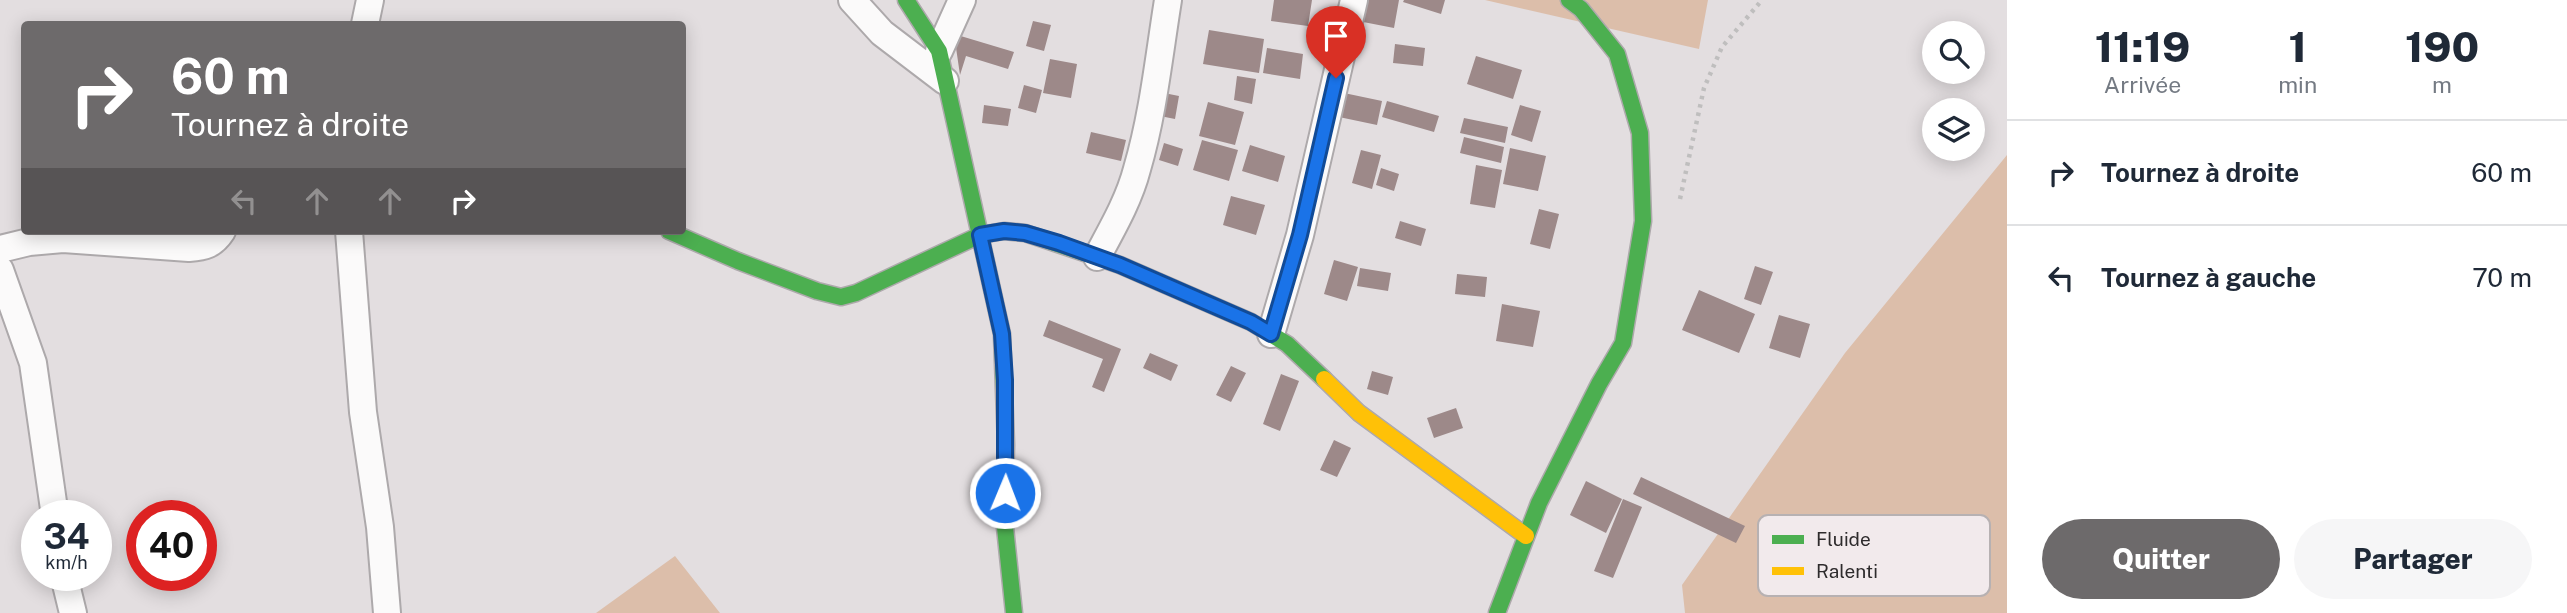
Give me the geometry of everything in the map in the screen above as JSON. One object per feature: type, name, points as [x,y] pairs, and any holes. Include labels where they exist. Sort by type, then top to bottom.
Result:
[{"type":"street","points":[[366,21],[370,0]]},
{"type":"street","points":[[852,0],[882,33],[945,81]]},
{"type":"street","points":[[906,0],[939,51],[1002,334],[1006,406],[1004,518],[1014,613]]},
{"type":"street","points":[[939,51],[962,0]]},
{"type":"street","points":[[1097,257],[1120,213],[1137,170],[1155,84],[1168,0]]},
{"type":"street","points":[[1271,334],[1300,235],[1354,0]]},
{"type":"street","points":[[1497,613],[1539,503],[1599,384],[1623,343],[1643,221],[1640,133],[1617,54],[1581,9],[1569,0]]},
{"type":"street","points":[[678,235],[738,261],[817,291],[841,297],[856,293],[980,235],[1004,231],[1025,233],[1059,243],[1251,322],[1287,344],[1359,413],[1526,536]]},
{"type":"street","points":[[0,249],[29,242],[63,239],[188,248],[203,247],[216,241],[220,235]]},
{"type":"street","points":[[349,235],[363,412],[381,540],[387,613]]},
{"type":"street","points":[[0,270],[33,363],[53,500]]},
{"type":"street","points":[[68,591],[73,613]]},
{"type":"path","points":[[1677,211],[1704,89],[1722,47],[1762,0]]},
{"type":"shaded area","points":[[1485,0],[1708,0],[1699,49]]},
{"type":"shaded area","points":[[2007,155],[2007,613],[1685,613],[1682,585],[1845,353]]},
{"type":"shaded area","points":[[675,556],[720,613],[596,613]]},
{"type":"building","points":[[1274,0],[1312,0],[1308,26],[1271,21]]},
{"type":"building","points":[[1356,0],[1399,0],[1394,28],[1353,20]]},
{"type":"building","points":[[1445,0],[1441,14],[1403,2]]},
{"type":"building","points":[[1033,21],[1051,25],[1044,51],[1026,46]]},
{"type":"building","points":[[1209,30],[1264,39],[1259,73],[1203,64]]},
{"type":"building","points":[[954,34],[1014,52],[1008,69],[966,56],[960,75]]},
{"type":"building","points":[[1395,44],[1425,48],[1423,66],[1393,63]]},
{"type":"building","points":[[1267,48],[1303,54],[1300,79],[1263,73]]},
{"type":"building","points":[[1476,56],[1522,70],[1513,99],[1467,84]]},
{"type":"building","points":[[1050,59],[1077,64],[1071,98],[1043,93]]},
{"type":"building","points":[[1237,76],[1256,79],[1252,104],[1234,100]]},
{"type":"building","points":[[1024,85],[1042,90],[1036,113],[1018,108]]},
{"type":"building","points":[[1159,92],[1179,96],[1175,119],[1155,115]]},
{"type":"building","points":[[1344,93],[1382,101],[1377,125],[1339,117]]},
{"type":"building","points":[[1387,101],[1439,116],[1434,132],[1382,117]]},
{"type":"building","points":[[1208,102],[1244,112],[1235,145],[1199,136]]},
{"type":"building","points":[[984,105],[1011,109],[1008,126],[982,123]]},
{"type":"building","points":[[1520,105],[1541,111],[1532,142],[1511,135]]},
{"type":"building","points":[[1464,118],[1508,127],[1505,143],[1460,133]]},
{"type":"building","points":[[1091,132],[1126,140],[1121,161],[1086,153]]},
{"type":"building","points":[[1464,137],[1504,147],[1501,163],[1460,153]]},
{"type":"building","points":[[1202,140],[1238,150],[1229,181],[1193,170]]},
{"type":"building","points":[[1164,143],[1183,149],[1178,166],[1159,160]]},
{"type":"building","points":[[1250,145],[1285,156],[1278,182],[1242,171]]},
{"type":"building","points":[[1510,148],[1546,156],[1538,191],[1503,184]]},
{"type":"building","points":[[1361,150],[1381,155],[1372,189],[1352,183]]},
{"type":"building","points":[[1476,165],[1502,170],[1495,208],[1470,204]]},
{"type":"building","points":[[1381,168],[1399,174],[1394,191],[1376,185]]},
{"type":"building","points":[[1231,196],[1265,205],[1256,235],[1223,225]]},
{"type":"building","points":[[1539,209],[1559,214],[1550,249],[1530,244]]},
{"type":"building","points":[[1400,221],[1426,229],[1421,246],[1395,238]]},
{"type":"building","points":[[1334,260],[1358,267],[1347,301],[1324,294]]},
{"type":"building","points":[[1755,266],[1773,272],[1761,305],[1744,299]]},
{"type":"building","points":[[1360,268],[1391,273],[1388,291],[1357,286]]},
{"type":"building","points":[[1457,274],[1487,277],[1485,297],[1455,294]]},
{"type":"building","points":[[1699,290],[1755,314],[1739,353],[1682,330]]},
{"type":"building","points":[[1502,304],[1540,311],[1533,347],[1496,341]]},
{"type":"building","points":[[1779,315],[1810,324],[1800,358],[1769,348]]},
{"type":"building","points":[[1049,320],[1121,349],[1104,392],[1092,387],[1103,359],[1043,336]]},
{"type":"building","points":[[1150,353],[1178,365],[1171,381],[1143,368]]},
{"type":"building","points":[[1231,366],[1246,373],[1231,402],[1216,395]]},
{"type":"building","points":[[1372,371],[1393,377],[1388,395],[1367,389]]},
{"type":"building","points":[[1281,374],[1299,381],[1280,431],[1263,424]]},
{"type":"building","points":[[1456,408],[1463,428],[1434,438],[1427,418]]},
{"type":"building","points":[[1334,440],[1351,448],[1337,477],[1320,470]]},
{"type":"building","points":[[1641,477],[1745,526],[1736,543],[1633,494]]},
{"type":"building","points":[[1586,481],[1622,499],[1606,533],[1570,515]]},
{"type":"building","points":[[1623,499],[1642,507],[1613,578],[1594,571]]},
{"type":"traffic: fast","points":[[906,0],[939,51],[1002,334],[1006,445],[1004,518],[1014,613]]},
{"type":"traffic: fast","points":[[1497,613],[1539,503],[1599,384],[1623,343],[1643,221],[1640,133],[1617,54],[1581,9],[1569,0]]},
{"type":"traffic: fast","points":[[678,235],[738,261],[817,291],[841,297],[856,293],[980,235],[1004,231],[1025,233],[1120,265],[1251,322],[1287,344],[1324,379]]},
{"type":"traffic: slow","points":[[1324,379],[1359,413],[1526,536]]},
{"type":"route","points":[[1005,493],[1005,380],[1002,334],[980,235],[1004,231],[1025,233],[1059,243],[1120,265],[1251,322],[1271,334],[1300,235],[1336,78]]}]
